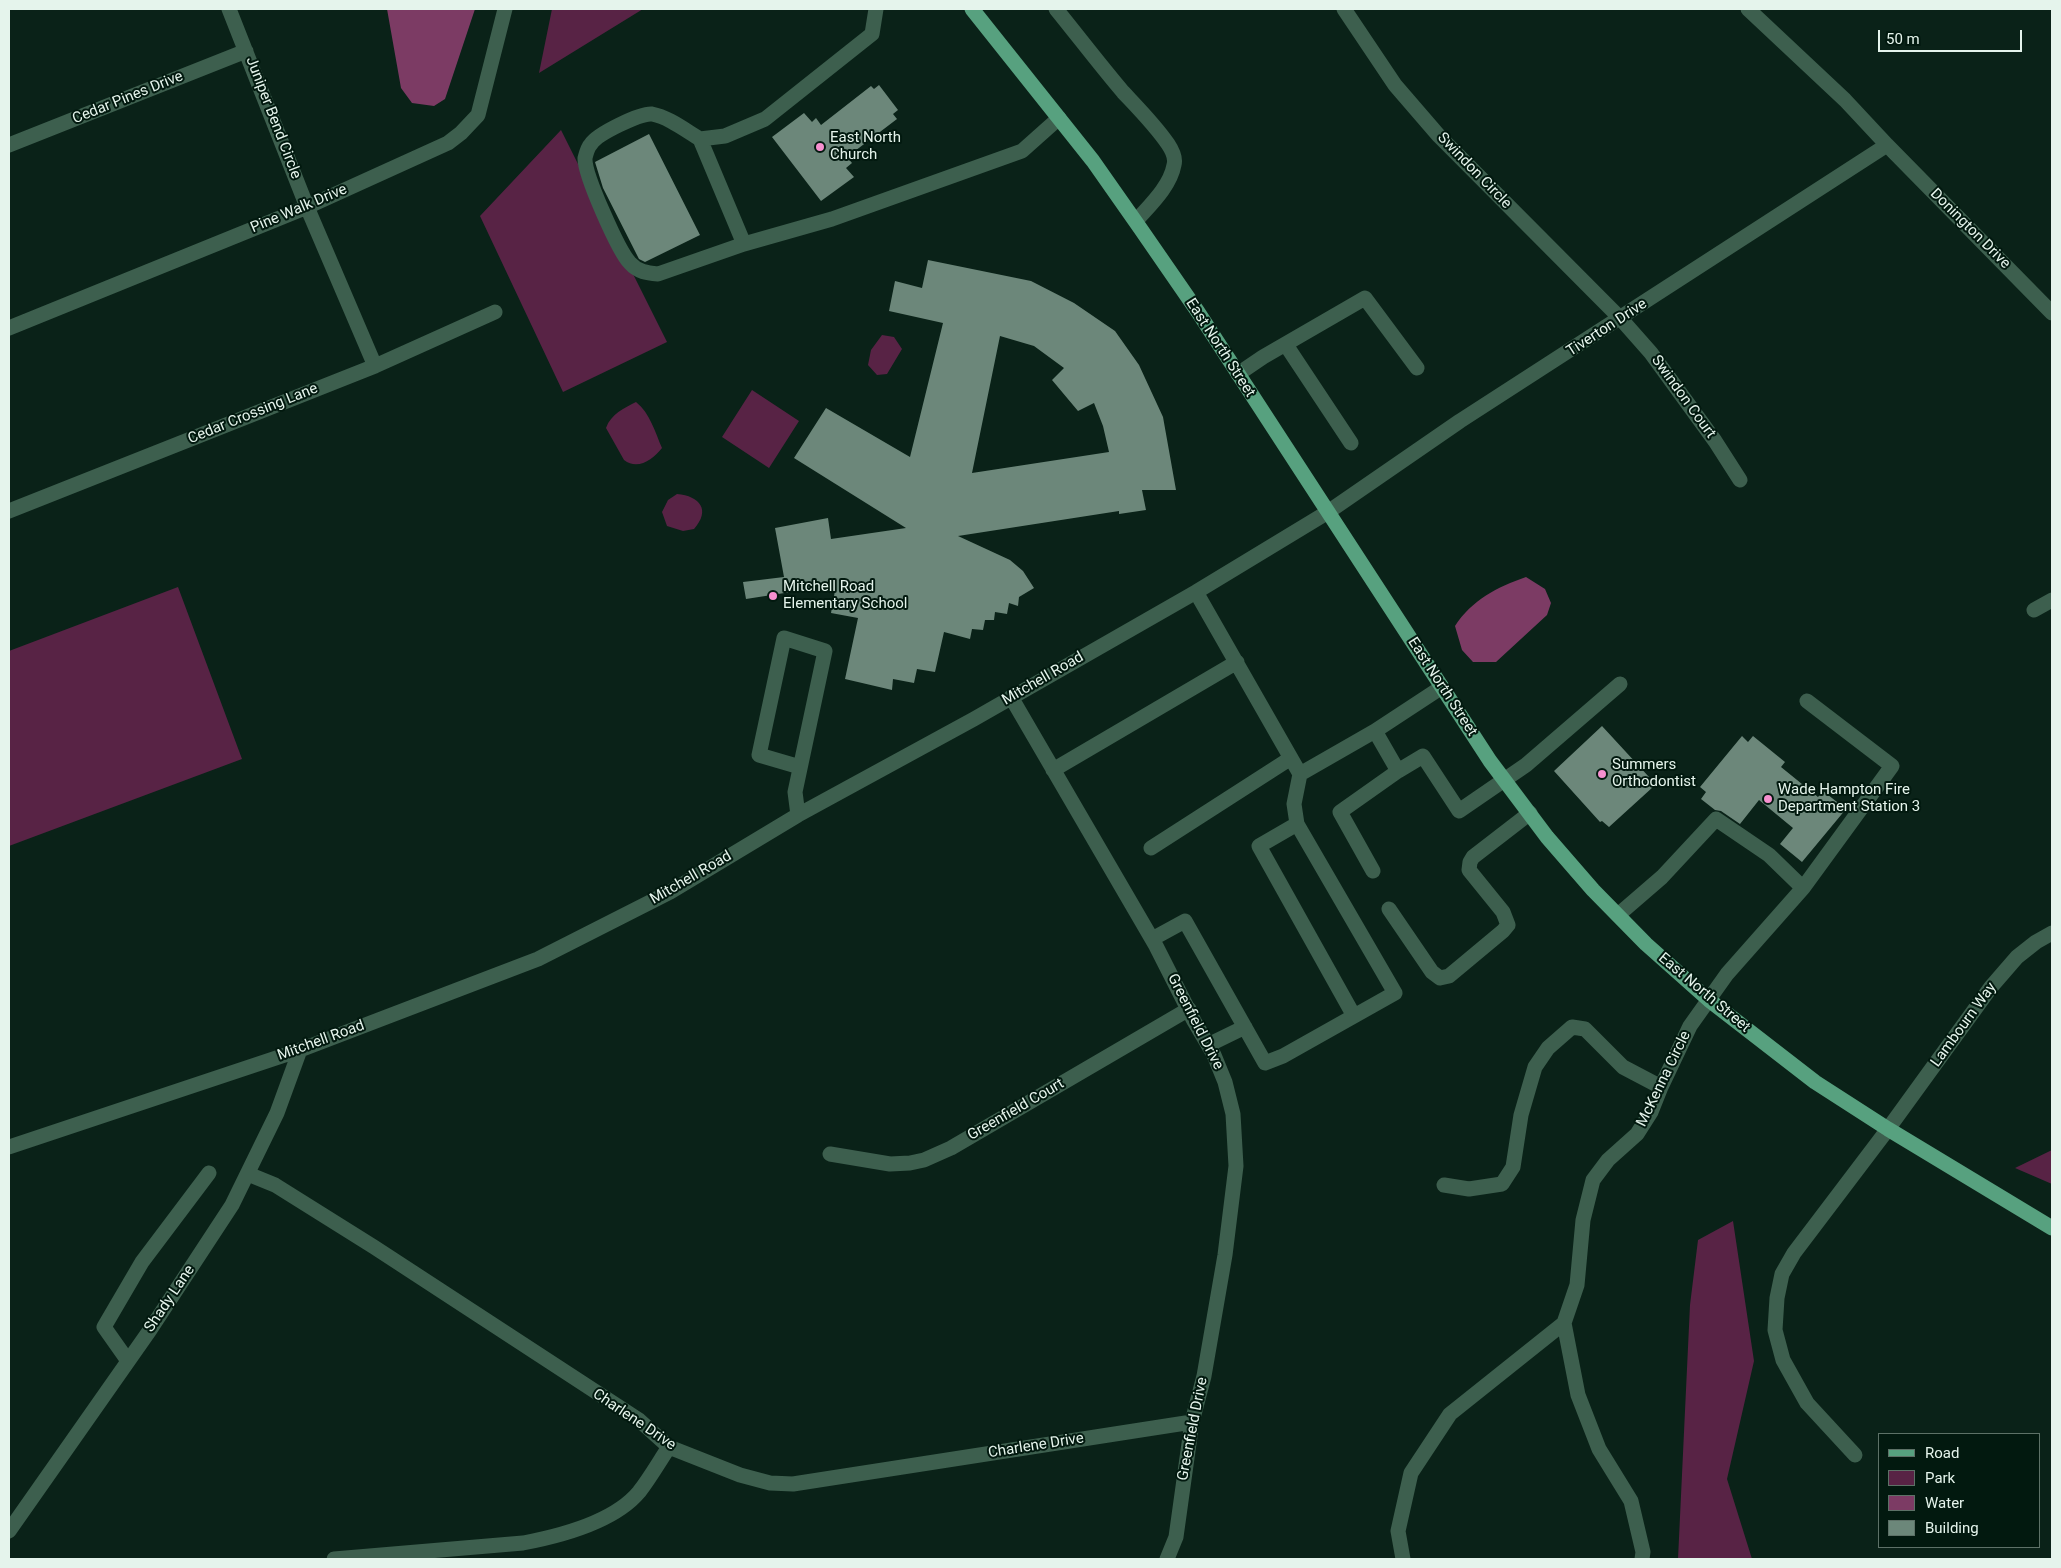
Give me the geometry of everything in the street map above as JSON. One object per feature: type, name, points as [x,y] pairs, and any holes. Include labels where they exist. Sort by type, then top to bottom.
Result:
[{"type":"main road","name":"East North Street","points":[[972,9],[1093,161],[1136,221],[1505,781],[1553,843],[1646,944],[1709,1000],[1815,1082],[1888,1129],[2052,1228]]},
{"type":"street","name":"Juniper Bend Circle","points":[[230,9],[307,207],[375,366]]},
{"type":"street","name":"Pine Walk Drive","points":[[9,328],[307,207],[448,144],[478,115],[505,9]]},
{"type":"street","points":[[876,9],[872,34],[765,119],[725,136],[700,138],[664,118],[650,114],[634,118],[600,134],[590,144],[585,158],[587,173],[604,214],[629,262],[638,270],[658,274],[744,244],[832,219],[1022,151],[1059,118]]},
{"type":"street","points":[[1056,9],[1124,92],[1142,111],[1169,145],[1174,156],[1175,165],[1168,181],[1155,200],[1136,221]]},
{"type":"street","name":"Swindon Circle","points":[[1344,9],[1395,85],[1439,136],[1620,319]]},
{"type":"street","points":[[1748,9],[1845,100],[1887,146]]},
{"type":"street","name":"Cedar Pines Drive","points":[[9,145],[246,51]]},
{"type":"street","points":[[700,138],[744,244]]},
{"type":"street","name":"Tiverton Drive","points":[[1328,512],[1460,421],[1887,146]]},
{"type":"street","name":"Donington Drive","points":[[1887,146],[2052,312]]},
{"type":"street","points":[[1238,374],[1263,357],[1365,298],[1417,368]]},
{"type":"street","name":"Cedar Crossing Lane","points":[[9,511],[375,366],[495,312]]},
{"type":"street","name":"Swindon Court","points":[[1620,319],[1651,353],[1715,441],[1740,480]]},
{"type":"street","points":[[1286,345],[1351,443]]},
{"type":"street","name":"Mitchell Road","points":[[9,1147],[300,1050],[538,959],[670,892],[798,815],[1196,592],[1328,512]]},
{"type":"street","points":[[1152,939],[1185,921],[1265,1063],[1283,1056],[1395,993],[1297,824],[1294,804],[1300,774],[1196,592]]},
{"type":"street","points":[[2034,610],[2052,600]]},
{"type":"street","points":[[798,815],[795,792],[826,651],[784,638],[759,755],[800,767]]},
{"type":"street","points":[[1053,770],[1237,662]]},
{"type":"street","points":[[1373,871],[1340,812],[1398,771],[1423,756],[1459,811],[1505,781],[1620,684]]},
{"type":"street","points":[[1300,774],[1375,731],[1442,687]]},
{"type":"street","name":"Greenfield Drive","points":[[1011,697],[1152,939],[1208,1045],[1225,1082],[1233,1114],[1236,1166],[1225,1255],[1204,1376],[1192,1422],[1176,1537],[1167,1559]]},
{"type":"street","name":"McKenna Circle","points":[[1642,1559],[1643,1552],[1631,1500],[1599,1449],[1578,1395],[1564,1323],[1577,1285],[1583,1220],[1593,1180],[1608,1160],[1637,1134],[1651,1112],[1690,1026],[1727,974],[1802,888],[1892,766],[1807,701]]},
{"type":"street","points":[[1375,731],[1398,771]]},
{"type":"street","points":[[1151,848],[1291,758]]},
{"type":"street","points":[[1388,909],[1432,972],[1440,978],[1449,976],[1508,925],[1503,912],[1470,870],[1470,862],[1473,857],[1530,813]]},
{"type":"street","points":[[1618,915],[1662,877],[1716,819],[1769,855],[1802,888]]},
{"type":"street","points":[[1297,824],[1259,846],[1354,1016]]},
{"type":"street","name":"Lambourn Way","points":[[1855,1454],[1807,1403],[1783,1360],[1775,1330],[1777,1298],[1782,1274],[1794,1253],[1888,1129],[1990,987],[2017,957],[2036,942],[2052,933]]},
{"type":"street","name":"Greenfield Court","points":[[830,1154],[890,1164],[924,1160],[951,1148],[1189,1009]]},
{"type":"street","points":[[1444,1185],[1469,1190],[1502,1184],[1513,1167],[1521,1115],[1534,1067],[1548,1048],[1572,1027],[1585,1029],[1623,1067],[1661,1087]]},
{"type":"street","points":[[1208,1045],[1245,1028]]},
{"type":"street","name":"Shady Lane","points":[[9,1531],[128,1361],[227,1214],[277,1113],[300,1050]]},
{"type":"street","points":[[128,1361],[104,1327],[142,1262],[209,1173]]},
{"type":"street","name":"Charlene Drive","points":[[248,1174],[275,1185],[480,1316],[579,1383],[639,1420],[669,1447],[740,1475],[770,1483],[792,1484],[1192,1422]]},
{"type":"street","points":[[1403,1559],[1398,1531],[1411,1473],[1450,1414],[1564,1323]]},
{"type":"street","points":[[334,1559],[523,1543],[553,1537],[582,1527],[621,1508],[639,1493],[669,1447]]},
{"type":"green space","points":[[552,9],[643,9],[539,73]]},
{"type":"green space","points":[[561,130],[667,342],[563,392],[480,216]]},
{"type":"green space","points":[[882,335],[894,337],[902,349],[887,374],[877,375],[868,365],[871,350]]},
{"type":"green space","points":[[752,390],[799,421],[769,468],[722,437]]},
{"type":"green space","points":[[636,402],[649,417],[662,448],[650,460],[640,464],[629,463],[624,460],[606,428],[615,415]]},
{"type":"green space","points":[[677,494],[692,498],[700,505],[702,516],[694,529],[683,531],[667,526],[662,512],[668,500]]},
{"type":"green space","points":[[178,587],[242,759],[9,846],[9,651]]},
{"type":"green space","points":[[2052,1150],[2052,1184],[2015,1168]]},
{"type":"green space","points":[[1733,1221],[1754,1361],[1727,1479],[1752,1559],[1678,1559],[1690,1305],[1698,1240]]},
{"type":"water","points":[[387,9],[475,9],[445,99],[434,106],[412,103],[401,88]]},
{"type":"water","points":[[1526,577],[1545,589],[1551,603],[1547,615],[1496,662],[1473,662],[1462,650],[1455,626],[1477,602],[1495,590]]},
{"type":"building","name":"East North Church","points":[[879,85],[898,110],[893,114],[897,119],[847,157],[852,163],[846,168],[854,177],[821,201],[772,137],[804,113],[812,122],[816,118],[821,125],[871,86],[874,89]]},
{"type":"building","points":[[649,134],[700,235],[645,262],[639,259],[603,188],[595,162]]},
{"type":"building","points":[[928,260],[1031,281],[1074,303],[1115,331],[1139,365],[1163,417],[1176,490],[1142,490],[1146,510],[1119,514],[1119,511],[958,536],[1010,560],[1023,571],[1034,588],[1019,597],[1018,606],[1009,603],[1007,614],[995,612],[994,620],[985,620],[983,630],[972,629],[970,639],[944,632],[935,672],[917,669],[914,683],[893,679],[892,690],[845,679],[858,618],[831,613],[836,585],[746,599],[743,582],[784,577],[775,528],[828,518],[831,539],[906,528],[794,458],[826,408],[910,457],[943,323],[889,311],[895,281],[922,288]],"holes":[[[1000,336],[1034,346],[1064,368],[1052,380],[1078,411],[1094,403],[1103,426],[1109,452],[972,473]]]},
{"type":"building","name":"Summers Orthodontist","points":[[1602,726],[1649,777],[1647,780],[1653,787],[1609,827],[1602,821],[1600,822],[1554,771]]},
{"type":"building","name":"Wade Hampton Fire Department Station 3","points":[[1742,736],[1748,742],[1753,736],[1785,762],[1781,767],[1818,797],[1823,791],[1846,809],[1802,862],[1780,844],[1793,828],[1759,800],[1740,824],[1721,811],[1715,810],[1701,799],[1706,792],[1700,787]]},
{"type":"place","name":"East North Church","points":[[820,147]]},
{"type":"place","name":"Mitchell Road Elementary School","points":[[773,596]]},
{"type":"place","name":"Summers Orthodontist","points":[[1602,774]]},
{"type":"place","name":"Wade Hampton Fire Department Station 3","points":[[1768,799]]}]
